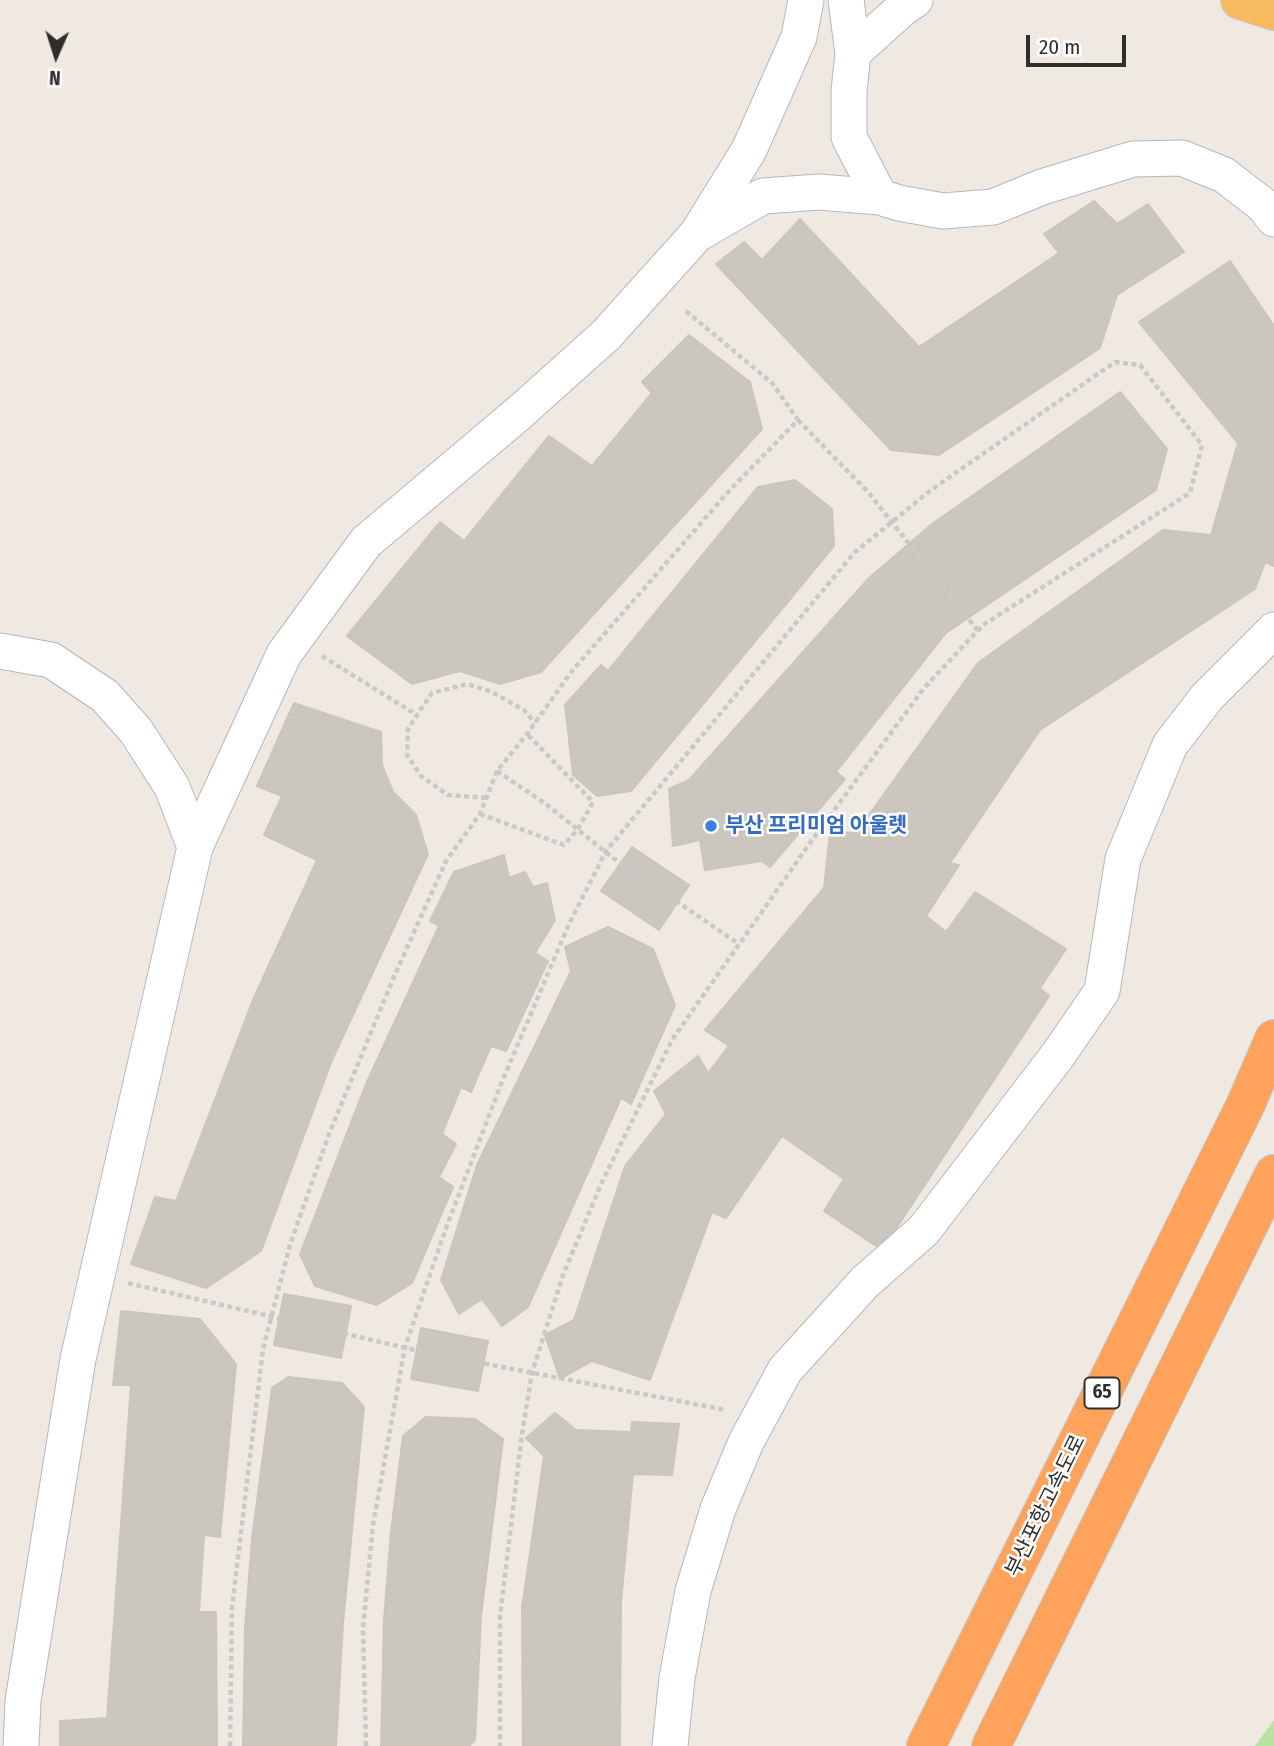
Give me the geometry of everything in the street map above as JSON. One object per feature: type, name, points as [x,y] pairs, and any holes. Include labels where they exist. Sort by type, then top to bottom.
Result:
[{"type":"highway","points":[[1240,0],[1274,11]]},
{"type":"highway","name":"부산포항고속도로","points":[[926,1746],[1245,1106],[1274,1038]]},
{"type":"highway","points":[[991,1746],[1274,1174]]},
{"type":"street","points":[[21,1746],[23,1701],[78,1359],[195,848],[284,654],[366,542],[519,413],[606,335],[697,234],[749,150],[799,37],[806,0]]},
{"type":"street","points":[[799,37],[837,0]]},
{"type":"street","points":[[846,0],[853,53],[849,91],[849,137],[880,197]]},
{"type":"street","points":[[853,53],[915,0]]},
{"type":"street","points":[[697,234],[763,195],[819,192],[880,197],[943,211],[993,206],[1042,187],[1133,159],[1182,158],[1224,175],[1264,206],[1274,219]]},
{"type":"street","points":[[670,1746],[677,1678],[693,1591],[718,1509],[746,1441],[785,1370],[865,1282],[924,1230],[1058,1055],[1101,991],[1123,859],[1170,745],[1208,697],[1274,631]]},
{"type":"street","points":[[0,650],[51,660],[105,696],[136,731],[172,787],[195,848]]},
{"type":"path","points":[[686,311],[772,383],[799,419],[868,492],[978,631]]},
{"type":"path","points":[[366,1746],[364,1615],[373,1525],[405,1347],[445,1231],[501,1084],[569,924],[606,851],[854,553],[931,490],[1115,362],[1140,365],[1202,444],[1190,493],[983,625],[924,688],[810,843],[672,1040],[602,1182],[563,1275],[532,1373],[500,1616],[500,1746]]},
{"type":"path","points":[[230,1746],[232,1607],[260,1375],[270,1316],[290,1245],[329,1134],[388,992],[446,861],[480,814],[497,771],[581,660],[728,492],[799,419]]},
{"type":"path","points":[[295,639],[417,715]]},
{"type":"path","points":[[486,798],[448,795],[421,776],[407,755],[408,729],[417,715],[432,693],[467,684],[492,692],[524,710],[535,723]]},
{"type":"path","points":[[480,814],[564,845],[578,828],[593,802],[527,734]]},
{"type":"path","points":[[497,771],[739,944]]},
{"type":"path","points":[[97,1276],[405,1347],[760,1417]]},
{"type":"green space","points":[[1274,1720],[1274,1746],[1255,1746]]},
{"type":"building","points":[[1094,201],[1117,224],[1148,204],[1184,252],[1117,295],[1100,348],[939,455],[891,450],[716,264],[744,242],[762,260],[800,219],[919,347],[1059,253],[1044,234]]},
{"type":"building","points":[[1230,261],[1274,326],[1274,566],[1265,562],[1255,589],[1040,730],[950,863],[959,865],[926,916],[946,932],[975,892],[1066,949],[1040,988],[1049,996],[882,1250],[824,1211],[844,1179],[782,1136],[726,1218],[712,1212],[650,1380],[592,1361],[560,1379],[545,1335],[574,1320],[625,1166],[666,1114],[654,1091],[698,1056],[708,1073],[729,1046],[705,1030],[824,888],[830,832],[856,833],[978,663],[1163,530],[1211,535],[1238,443],[1139,322]]},
{"type":"building","points":[[689,335],[750,382],[762,429],[541,672],[500,684],[460,671],[412,684],[347,636],[440,522],[464,541],[549,436],[592,466],[652,393],[642,382]]},
{"type":"building","points":[[1120,392],[1167,449],[1156,490],[946,633],[836,772],[845,779],[770,867],[762,861],[705,870],[700,840],[673,846],[669,789],[689,780],[869,578],[932,524]]},
{"type":"building","points":[[795,480],[832,509],[834,546],[631,791],[597,796],[573,775],[565,705],[601,665],[608,671],[758,487]]},
{"type":"building","points":[[294,703],[381,732],[382,765],[393,792],[416,815],[428,854],[332,1060],[261,1251],[206,1288],[131,1264],[155,1197],[176,1201],[253,1000],[317,860],[264,835],[282,796],[257,786]]},
{"type":"building","points":[[632,847],[689,885],[659,930],[601,891]]},
{"type":"building","points":[[504,855],[509,878],[525,872],[533,887],[547,883],[555,920],[535,953],[548,961],[506,1051],[491,1046],[471,1092],[461,1087],[442,1134],[456,1144],[439,1177],[453,1187],[412,1283],[377,1305],[315,1286],[300,1254],[366,1084],[439,926],[430,921],[454,872]]},
{"type":"building","points":[[608,927],[653,949],[675,1005],[631,1104],[621,1098],[528,1307],[502,1326],[482,1299],[459,1314],[441,1280],[477,1165],[571,971],[565,947]]},
{"type":"building","points":[[284,1294],[351,1306],[341,1358],[274,1345]]},
{"type":"building","points":[[121,1311],[200,1319],[236,1364],[220,1537],[204,1535],[199,1612],[216,1612],[217,1746],[60,1746],[60,1721],[107,1718],[131,1385],[113,1385]]},
{"type":"building","points":[[421,1328],[488,1341],[478,1391],[411,1379]]},
{"type":"building","points":[[288,1377],[342,1383],[364,1407],[343,1623],[336,1746],[243,1746],[245,1628],[252,1539],[272,1388]]},
{"type":"building","points":[[555,1413],[576,1430],[631,1432],[632,1422],[679,1424],[672,1475],[633,1474],[621,1602],[620,1746],[523,1746],[522,1608],[544,1456],[526,1438]]},
{"type":"building","points":[[426,1417],[475,1419],[503,1439],[481,1616],[475,1740],[469,1746],[381,1746],[384,1620],[403,1436]]},
{"type":"place","name":"부산 프리미엄 아울렛","points":[[711,826]]}]
